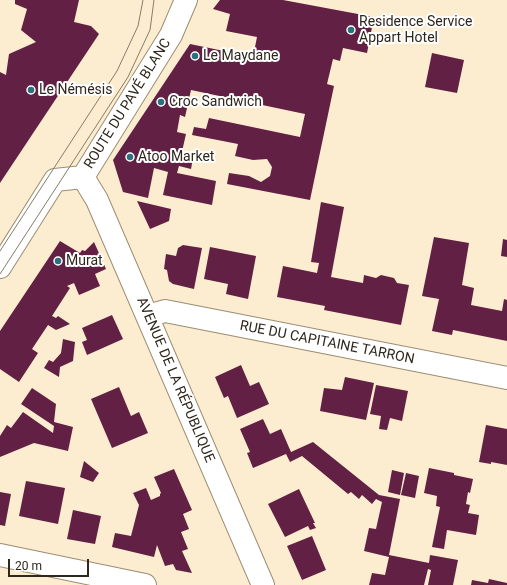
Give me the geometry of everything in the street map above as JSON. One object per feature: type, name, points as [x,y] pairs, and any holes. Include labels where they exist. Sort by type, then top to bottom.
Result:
[{"type":"street","name":"ROUTE DU PAVÉ BLANC","points":[[0,267],[55,180],[83,176],[171,35],[186,0]]},
{"type":"street","name":"AVENUE DE LA RÉPUBLIQUE","points":[[83,176],[98,200],[263,585]]},
{"type":"street","name":"RUE DU CAPITAINE TARRON","points":[[147,316],[165,311],[507,378]]},
{"type":"street","points":[[0,555],[145,585]]},
{"type":"building","name":"Le Némésis","points":[[15,0],[79,0],[74,22],[91,26],[99,34],[0,183],[0,72],[6,75],[9,54],[36,42],[21,30],[27,9],[15,4]]},
{"type":"building","points":[[220,0],[283,0],[374,17],[367,53],[343,48],[340,61],[333,59],[327,84],[334,86],[310,200],[227,184],[229,173],[249,176],[261,182],[270,176],[272,167],[267,159],[253,160],[235,156],[238,144],[192,135],[194,127],[206,129],[209,118],[300,137],[305,114],[191,90],[185,117],[180,115],[177,132],[186,134],[181,156],[193,158],[191,169],[179,166],[177,173],[216,181],[212,205],[163,195],[168,172],[154,168],[148,198],[123,192],[113,160],[190,44],[253,57],[257,37],[226,31],[230,14],[213,9]]},
{"type":"building","points":[[432,53],[464,60],[457,93],[425,87]]},
{"type":"building","points":[[137,201],[171,209],[169,221],[150,229]]},
{"type":"building","points":[[321,202],[344,207],[331,277],[363,283],[364,275],[376,278],[381,275],[394,278],[397,283],[409,285],[401,325],[324,310],[325,306],[277,297],[283,266],[317,273],[319,263],[311,262]]},
{"type":"building","points":[[434,237],[469,243],[462,285],[474,288],[471,305],[502,311],[504,299],[507,300],[507,341],[453,330],[452,335],[432,331],[439,299],[422,296]]},
{"type":"building","points":[[503,239],[507,240],[507,257],[501,256]]},
{"type":"building","points":[[60,241],[80,253],[82,250],[85,251],[94,242],[106,269],[95,274],[100,286],[79,295],[74,283],[67,286],[70,288],[52,316],[56,318],[58,316],[70,324],[56,330],[48,325],[32,349],[38,353],[19,382],[0,369],[0,331]]},
{"type":"building","points":[[183,245],[202,248],[194,289],[173,284],[169,281],[167,270],[164,269],[166,254],[176,256],[178,248]]},
{"type":"building","points":[[210,247],[256,256],[248,299],[226,294],[228,284],[204,279]]},
{"type":"building","points":[[112,315],[123,339],[87,355],[82,342],[87,340],[82,328]]},
{"type":"building","points":[[63,339],[75,342],[73,361],[60,367],[59,377],[44,368],[49,360],[53,362],[61,353]]},
{"type":"building","points":[[241,365],[250,386],[259,382],[269,404],[237,418],[228,396],[224,398],[215,377]]},
{"type":"building","points":[[345,377],[374,383],[366,420],[320,411],[324,388],[342,390]]},
{"type":"building","points":[[376,385],[408,391],[402,421],[390,418],[387,430],[379,429],[381,416],[370,414]]},
{"type":"building","points":[[119,387],[131,416],[139,412],[148,433],[112,448],[91,399]]},
{"type":"building","points":[[32,388],[56,404],[54,422],[73,427],[68,451],[34,443],[0,457],[0,436],[7,425],[11,428],[23,412],[53,433],[54,426],[21,404]]},
{"type":"building","points":[[263,419],[270,434],[281,429],[291,452],[313,442],[379,495],[400,499],[389,555],[429,563],[430,555],[458,560],[453,585],[428,585],[431,570],[428,569],[424,585],[369,585],[372,573],[385,575],[389,557],[364,551],[369,528],[376,529],[382,502],[376,499],[372,504],[362,495],[359,499],[351,492],[348,494],[302,456],[290,462],[286,454],[253,468],[247,453],[250,452],[240,429]]},
{"type":"building","points":[[486,425],[507,429],[507,465],[491,462],[491,464],[479,462]]},
{"type":"building","points":[[84,461],[99,473],[93,482],[80,477]]},
{"type":"building","points":[[429,468],[454,473],[454,475],[473,479],[470,493],[468,492],[466,504],[470,505],[468,513],[479,515],[476,535],[447,530],[444,549],[432,547],[440,507],[436,506],[437,496],[424,493]]},
{"type":"building","points":[[174,469],[192,510],[183,514],[189,529],[181,532],[188,549],[182,551],[192,573],[176,570],[173,564],[165,566],[157,545],[154,557],[112,547],[115,533],[131,536],[139,505],[133,493],[146,488],[151,500],[160,496],[161,493],[154,477]]},
{"type":"building","points":[[392,470],[404,473],[400,495],[388,492]]},
{"type":"building","points":[[406,473],[419,476],[415,498],[401,495]]},
{"type":"building","points":[[26,481],[65,488],[58,524],[19,516]]},
{"type":"building","points":[[299,489],[316,528],[310,530],[308,526],[285,537],[268,504]]},
{"type":"building","points":[[0,492],[11,494],[5,526],[0,525]]},
{"type":"building","points":[[73,510],[101,516],[95,544],[67,539]]},
{"type":"building","points":[[312,536],[326,570],[302,580],[287,546]]},
{"type":"building","points":[[489,579],[507,583],[507,585],[471,585],[472,580],[488,583]]},
{"type":"tram line","points":[[0,251],[117,71],[138,26],[143,0]]},
{"type":"tram line","points":[[0,274],[128,77],[150,30],[154,0]]},
{"type":"place","name":"Residence Service Appart Hotel","points":[[351,30]]},
{"type":"place","name":"Le Maydane","points":[[195,56]]},
{"type":"place","name":"Le Némésis","points":[[31,90]]},
{"type":"place","name":"Croc Sandwich","points":[[161,102]]},
{"type":"place","name":"Atoo Market","points":[[130,157]]},
{"type":"place","name":"Murat","points":[[58,261]]}]
